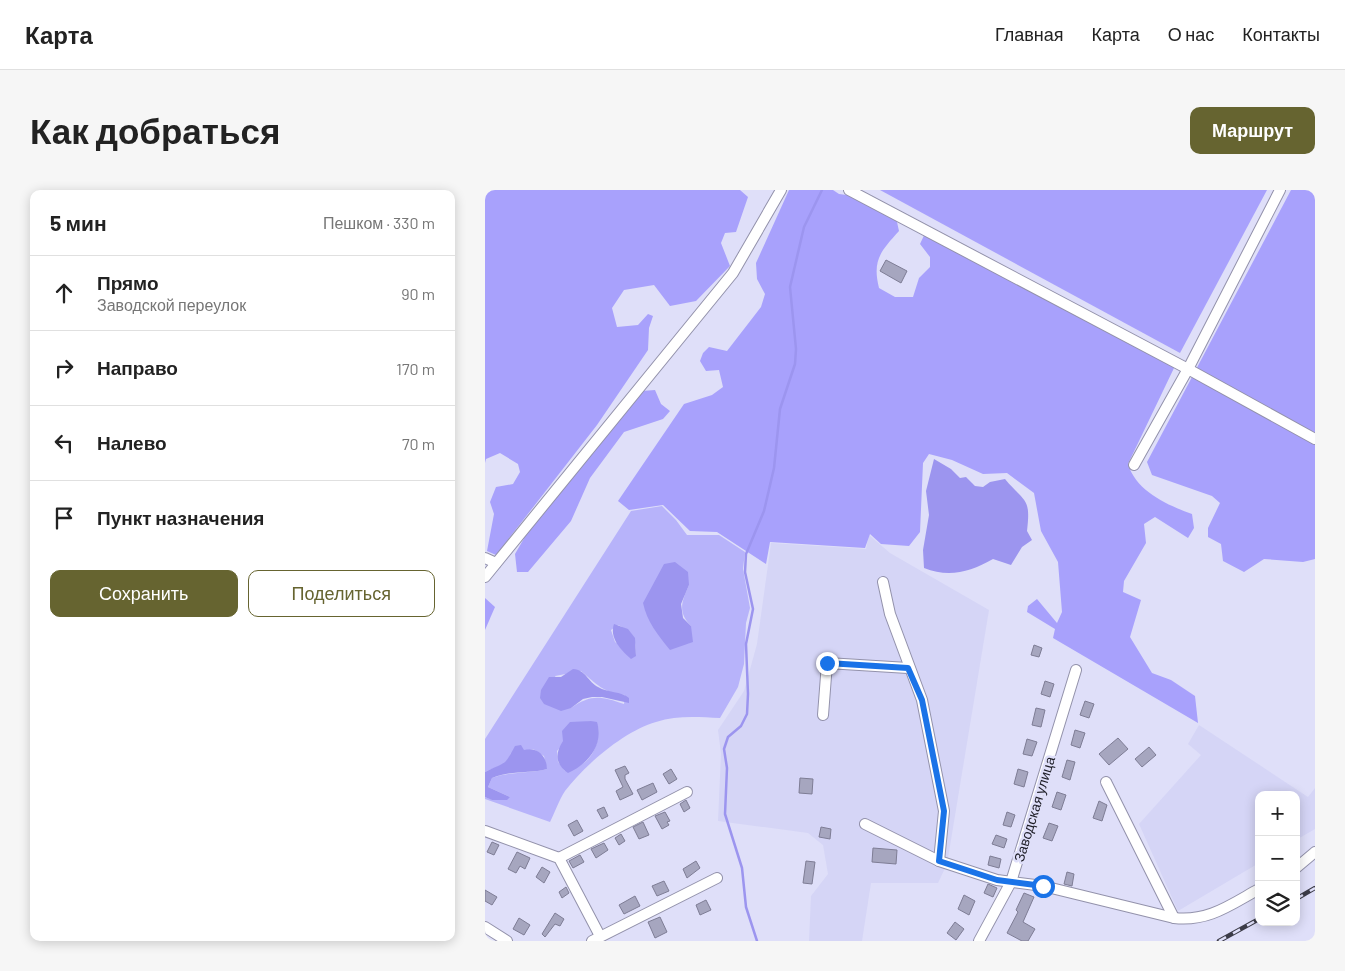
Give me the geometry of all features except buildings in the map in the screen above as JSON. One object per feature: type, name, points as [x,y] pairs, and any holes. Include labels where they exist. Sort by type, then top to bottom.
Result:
[{"type":"street","points":[[485,576],[733,273],[781,190]]},
{"type":"street","points":[[849,190],[1315,439]]},
{"type":"street","points":[[1134,465],[1187,369],[1280,190]]},
{"type":"street","points":[[485,558],[496,563]]},
{"type":"street","points":[[883,582],[890,614],[908,668],[922,700],[944,811],[943,862]]},
{"type":"street","points":[[823,716],[827,663],[908,668]]},
{"type":"street","name":"Заводская улица","points":[[979,941],[1011,882],[1076,670]]},
{"type":"street","points":[[1106,782],[1174,918]]},
{"type":"street","points":[[559,858],[687,792]]},
{"type":"street","points":[[865,824],[943,862],[997,880],[1043,886],[1174,918],[1190,920],[1202,918],[1255,891]]},
{"type":"street","points":[[485,831],[559,858],[596,938],[717,878]]},
{"type":"street","points":[[1300,865],[1315,852]]},
{"type":"street","points":[[485,928],[507,941]]},
{"type":"shaded area","points":[[485,190],[740,190],[748,197],[736,232],[725,233],[721,243],[730,266],[696,301],[670,306],[654,285],[624,290],[612,308],[617,327],[638,325],[648,314],[653,316],[649,328],[648,350],[597,425],[496,555],[487,551],[494,514],[490,502],[496,487],[513,484],[520,472],[518,464],[500,453],[486,459],[485,463]]},
{"type":"shaded area","points":[[789,190],[833,190],[839,194],[869,198],[895,213],[899,231],[887,244],[880,256],[877,278],[879,288],[895,297],[913,297],[919,278],[930,267],[930,257],[920,244],[927,229],[1170,358],[1174,368],[1128,464],[1132,474],[1145,489],[1163,501],[1192,514],[1194,528],[1188,538],[1155,517],[1144,524],[1146,543],[1124,581],[1123,592],[1141,600],[1130,637],[1152,673],[1171,680],[1195,696],[1198,723],[1053,638],[1055,629],[1027,612],[1028,606],[1037,599],[1057,623],[1062,612],[1058,562],[1041,531],[1034,493],[1007,473],[983,474],[952,460],[929,454],[923,463],[920,532],[909,546],[881,544],[870,534],[865,548],[770,542],[766,564],[717,532],[690,531],[663,505],[629,510],[618,501],[684,404],[712,395],[723,387],[719,370],[706,371],[700,361],[703,353],[709,347],[727,351],[761,307],[765,294],[757,279],[756,263]]},
{"type":"shaded area","points":[[880,190],[1267,190],[1180,353]]},
{"type":"shaded area","points":[[1291,190],[1315,190],[1315,559],[1303,562],[1264,559],[1244,572],[1223,561],[1221,544],[1208,537],[1208,528],[1220,503],[1212,496],[1152,475],[1147,462]]},
{"type":"shaded area","points":[[655,390],[661,404],[670,411],[663,419],[624,432],[590,478],[571,521],[528,572],[517,572],[515,554],[537,516],[642,391]]},
{"type":"shaded area","points":[[934,459],[951,469],[960,478],[966,477],[975,486],[983,487],[990,482],[1005,479],[1025,501],[1028,512],[1027,531],[1032,540],[1022,547],[1011,565],[993,559],[959,572],[942,573],[924,568],[923,550],[929,515],[926,491]]},
{"type":"shaded area","points":[[662,506],[687,535],[719,535],[745,552],[743,569],[750,608],[746,623],[744,664],[738,687],[720,718],[672,718],[644,726],[618,741],[594,760],[573,781],[565,791],[550,822],[485,799],[485,797],[493,800],[510,797],[488,787],[492,778],[506,774],[547,769],[544,756],[533,749],[511,753],[504,764],[485,772],[485,739],[631,511]],"holes":[[[664,564],[689,585],[682,606],[684,616],[691,626],[688,644]],[[618,625],[631,633],[635,641],[636,656],[615,642],[611,630]],[[581,671],[605,690],[625,695],[624,704],[609,699],[590,698],[571,708],[555,676]],[[591,721],[598,726],[595,749],[591,756],[580,766],[565,771],[558,762],[557,751],[580,723]]]},
{"type":"shaded area","points":[[869,535],[890,553],[989,610],[947,864],[938,883],[871,883],[862,941],[809,941],[811,896],[828,874],[823,845],[808,833],[718,821],[721,754],[718,730],[744,691],[757,644],[771,543],[866,549]]},
{"type":"shaded area","points":[[675,562],[688,572],[689,585],[681,604],[683,618],[691,626],[693,642],[670,650],[650,622],[643,603],[664,564]]},
{"type":"shaded area","points":[[485,598],[495,607],[485,630]]},
{"type":"shaded area","points":[[614,624],[628,629],[635,638],[636,656],[631,659],[620,648],[615,639],[613,634]]},
{"type":"shaded area","points":[[573,669],[584,674],[598,687],[626,696],[629,698],[629,703],[602,697],[592,697],[583,699],[571,708],[561,711],[544,704],[540,698],[541,690],[549,677],[561,677]]},
{"type":"shaded area","points":[[570,722],[597,722],[599,730],[593,753],[582,764],[568,773],[561,766],[558,758],[563,741],[562,731]]},
{"type":"shaded area","points":[[1199,725],[1299,791],[1255,791],[1255,865],[1178,911],[1139,824],[1201,755],[1188,744]]},
{"type":"shaded area","points":[[521,745],[524,750],[529,749],[541,754],[547,769],[506,774],[492,778],[488,787],[510,797],[507,800],[492,800],[485,797],[485,772],[503,763],[515,746]]},
{"type":"shaded area","points":[[1315,788],[1315,829],[1300,838],[1300,792],[1308,797]]},
{"type":"waterway","points":[[757,941],[746,907],[742,868],[725,814],[727,768],[724,749],[728,737],[741,726],[747,714],[746,644],[753,609],[745,572],[746,554],[764,511],[774,468],[780,409],[795,364],[796,349],[790,287],[804,227],[822,190]]},
{"type":"railway","points":[[1300,897],[1315,888]]},
{"type":"railway","points":[[1219,941],[1255,921]]},
{"type":"route","points":[[827,663],[908,668],[922,700],[944,811],[939,861],[997,880],[1043,886]]}]
